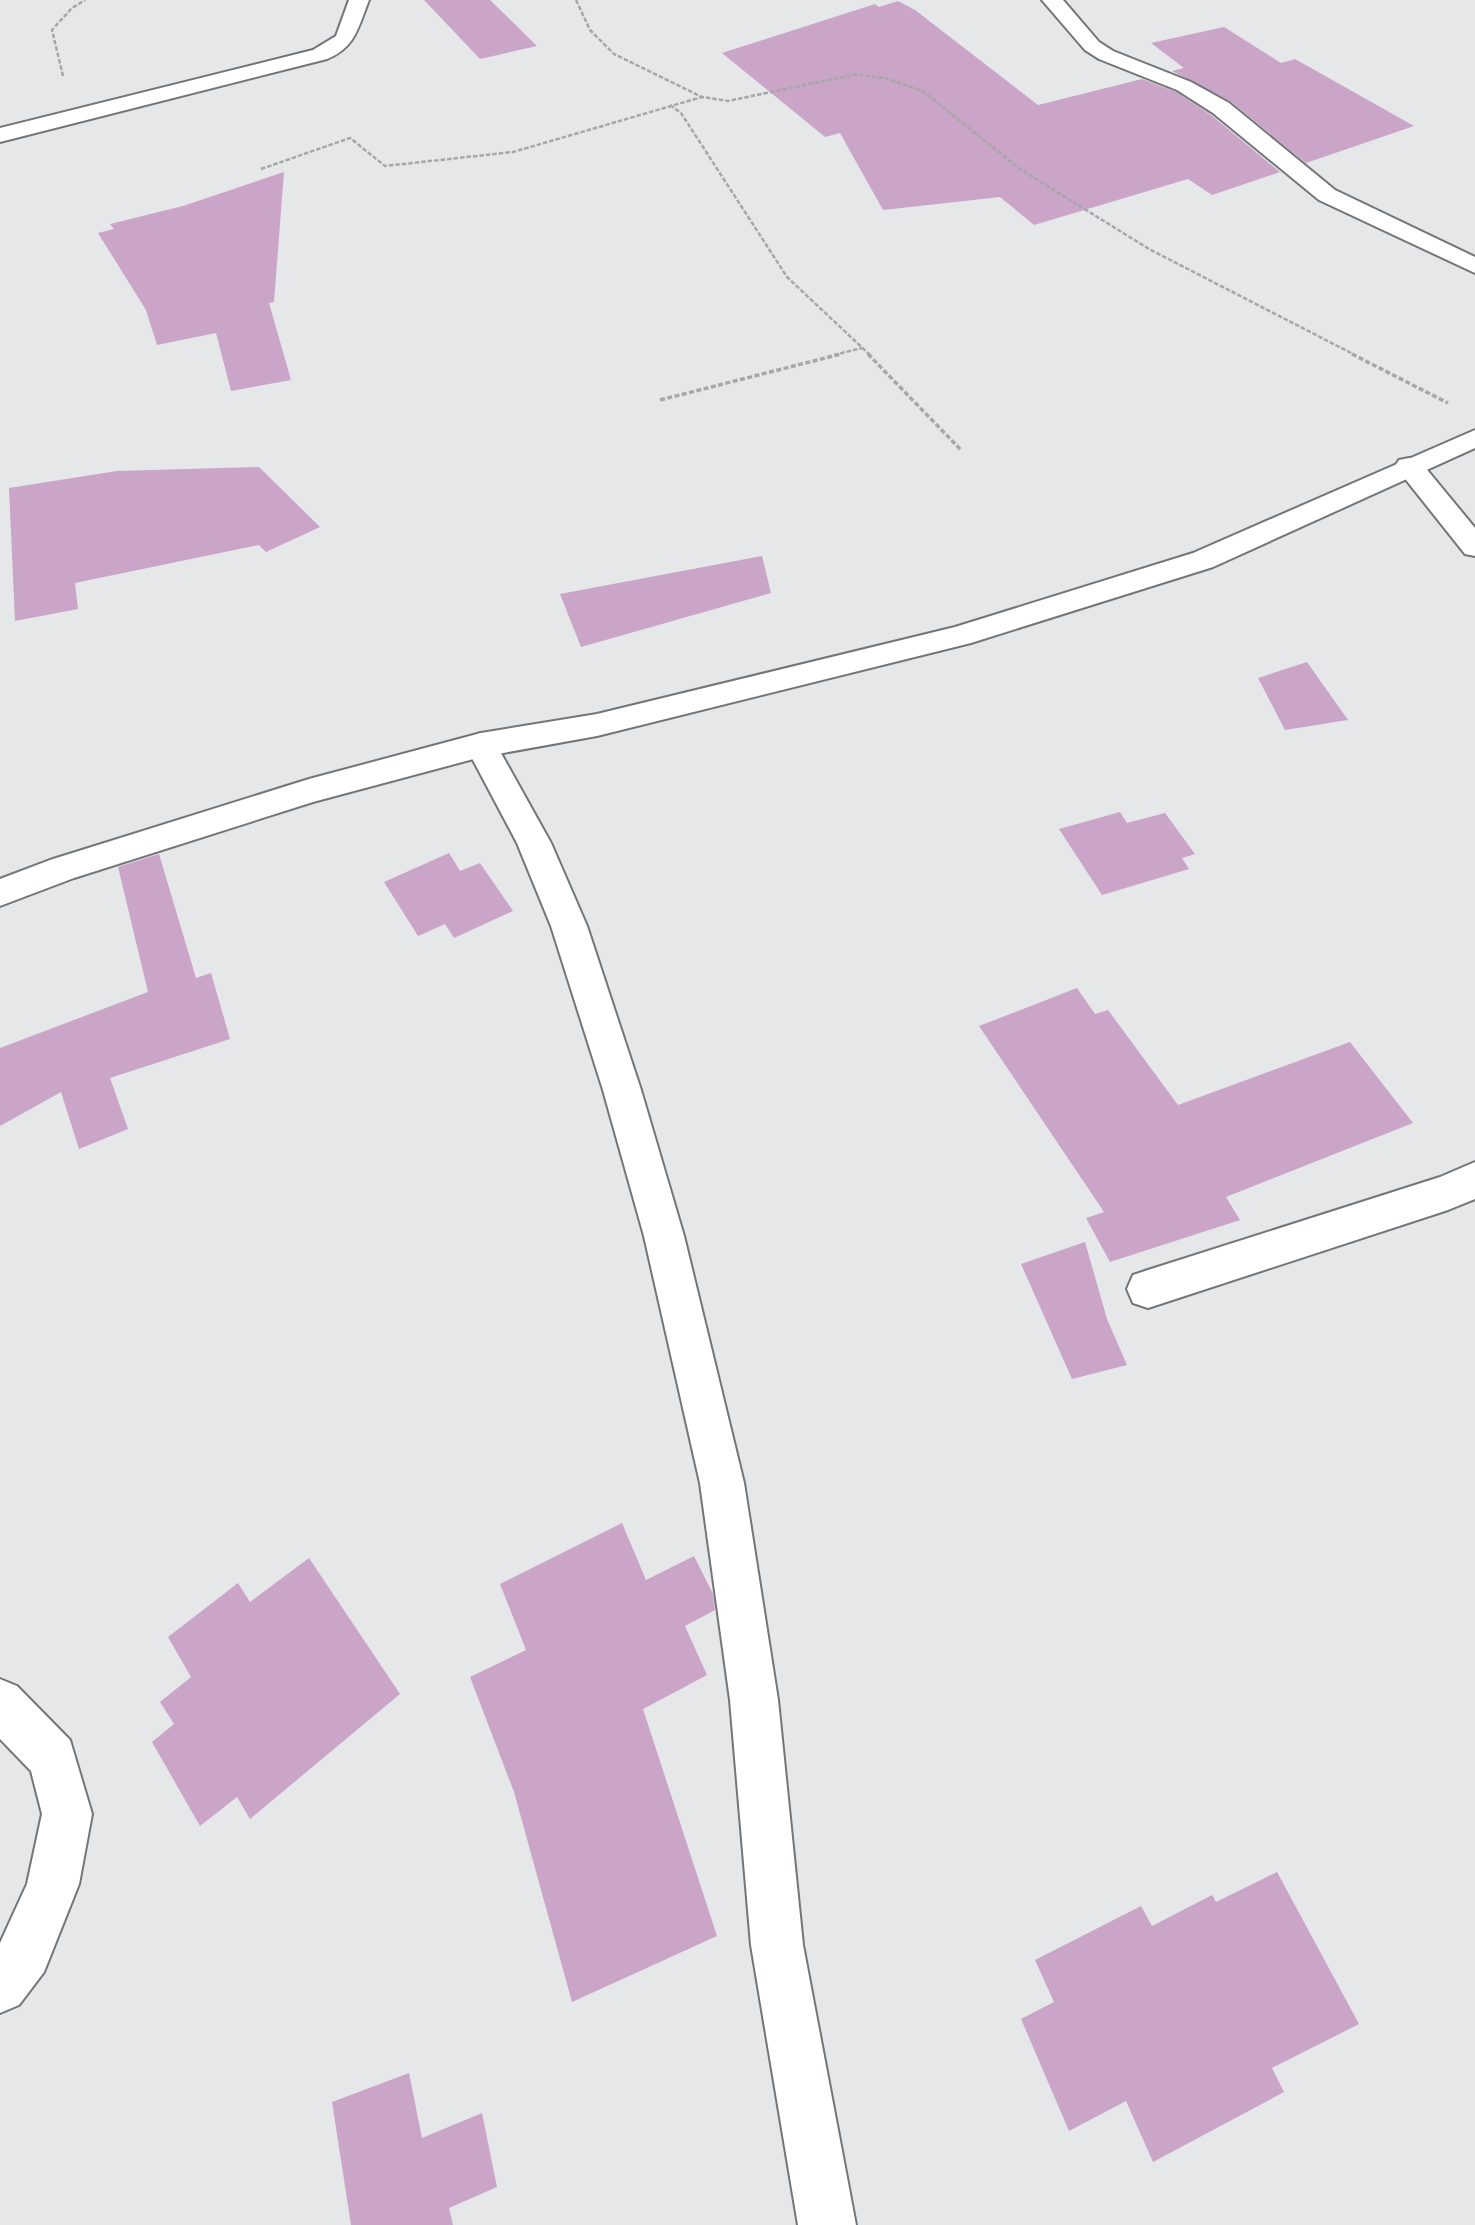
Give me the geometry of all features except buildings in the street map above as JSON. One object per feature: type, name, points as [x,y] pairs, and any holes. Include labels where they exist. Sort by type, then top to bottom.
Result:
[{"type":"street","points":[[0,135],[71,114],[235,78],[315,55],[338,46],[346,37],[359,0]]},
{"type":"street","points":[[1052,0],[1093,46],[1106,55],[1184,86],[1221,108],[1327,195],[1475,266]]},
{"type":"street","points":[[0,892],[62,869],[309,791],[481,745],[610,722],[960,636],[1203,560],[1475,438]]},
{"type":"street","points":[[1409,466],[1475,547]]},
{"type":"street","points":[[481,745],[534,844],[559,903],[618,1078],[664,1236],[722,1483],[754,1700],[777,1945],[827,2225]]},
{"type":"street","points":[[1148,1289],[1448,1192],[1475,1180]]},
{"type":"street","points":[[0,1703],[52,1758],[67,1814],[53,1884],[25,1953],[0,1986]]},
{"type":"path","points":[[71,114],[52,30],[72,8],[85,0]]},
{"type":"path","points":[[576,0],[590,30],[614,54],[654,76],[702,97],[728,101],[857,74],[889,79],[924,92],[1020,169],[1149,249],[1451,404]]},
{"type":"path","points":[[261,169],[350,138],[385,166],[513,152],[702,97]]},
{"type":"path","points":[[670,105],[681,113],[787,277],[862,348],[961,450]]},
{"type":"path","points":[[660,400],[862,348]]}]
